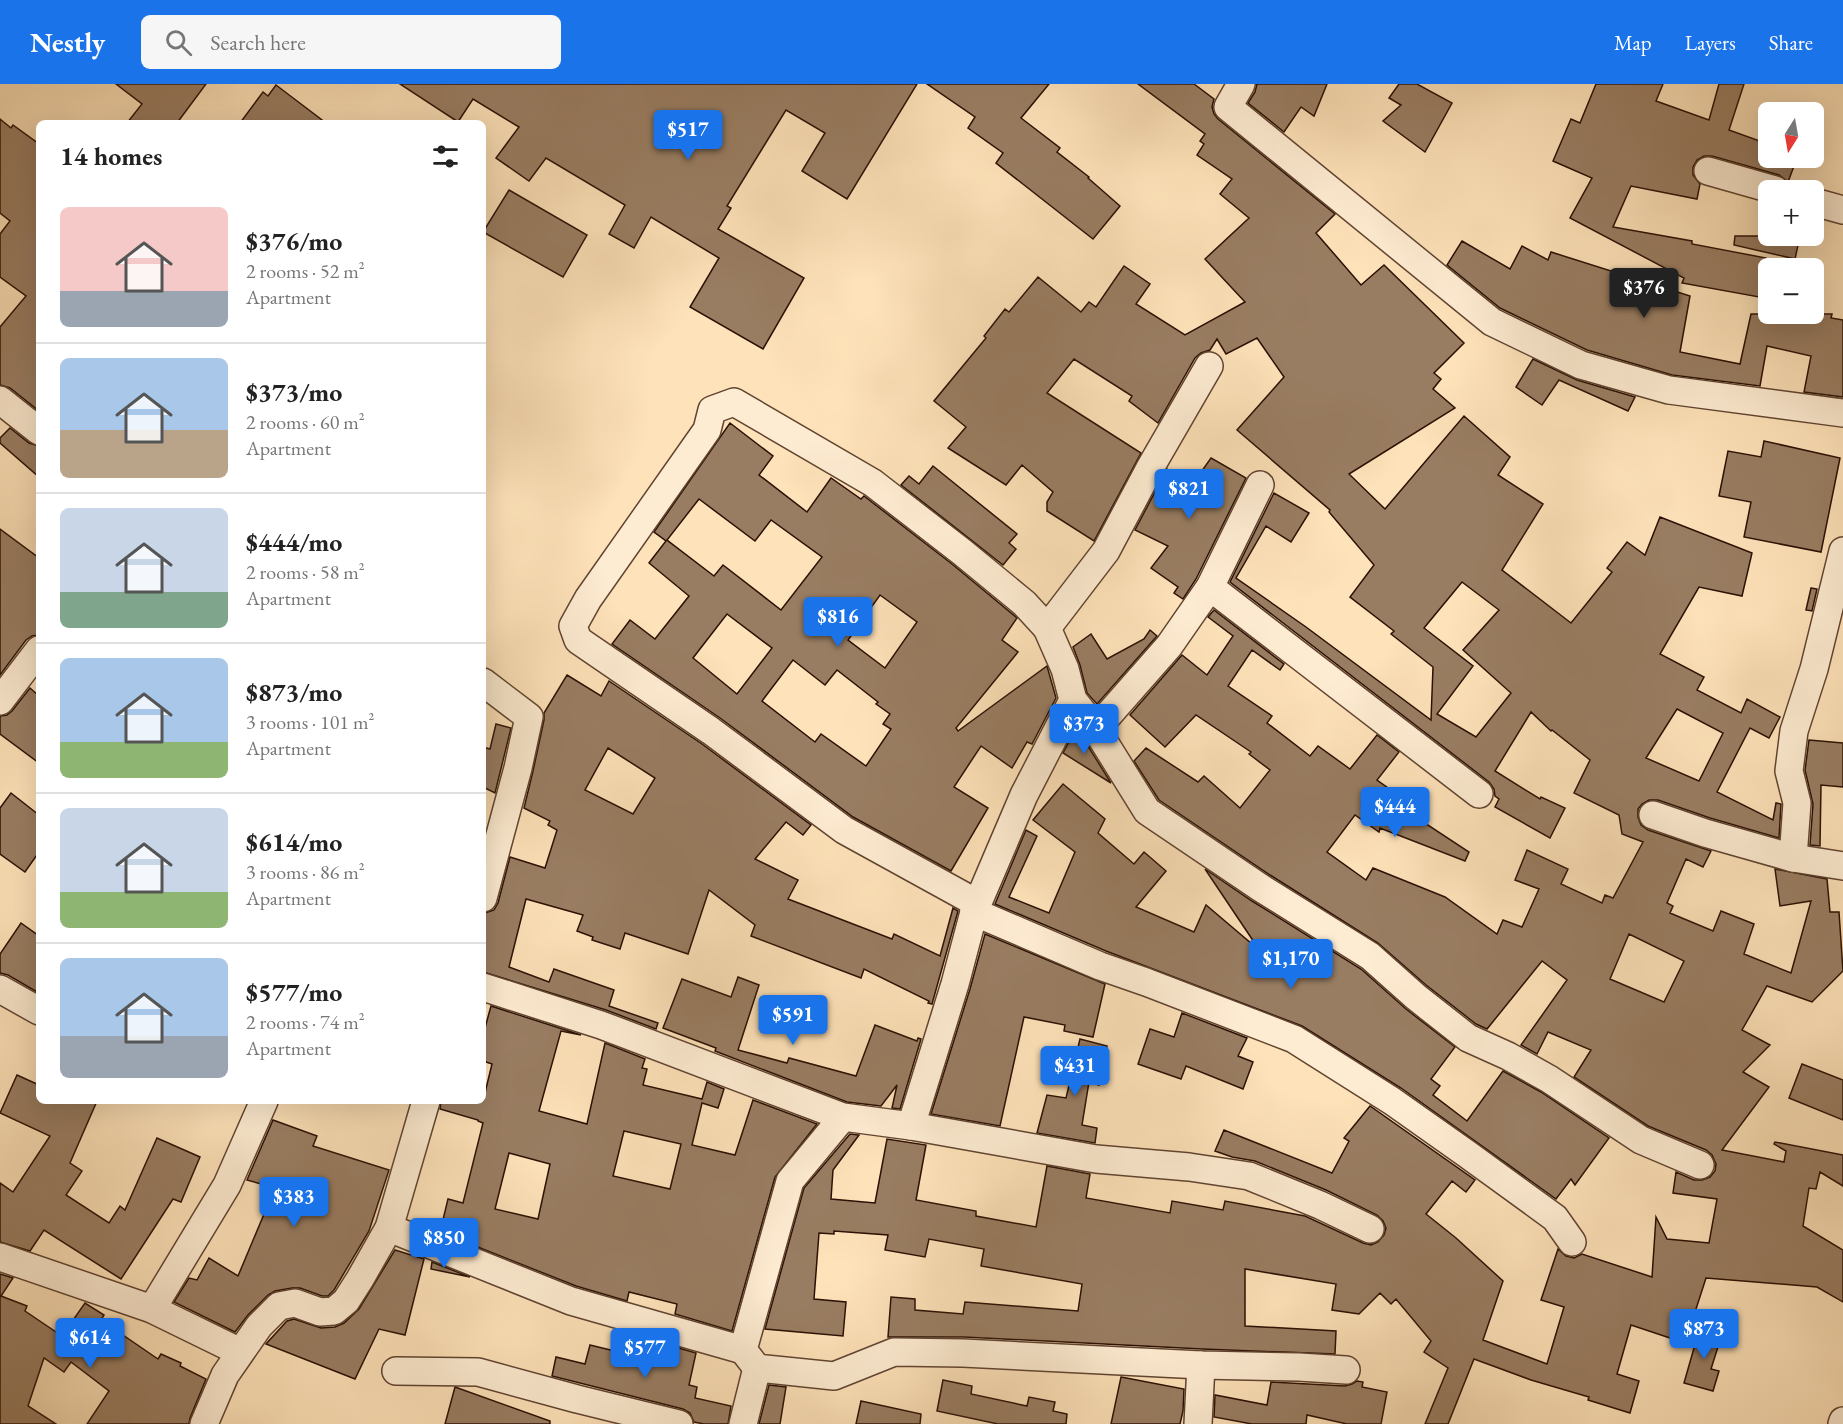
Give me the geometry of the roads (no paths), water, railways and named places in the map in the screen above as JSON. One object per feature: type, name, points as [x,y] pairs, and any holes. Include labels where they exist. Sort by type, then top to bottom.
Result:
[{"type":"street","points":[[1241,84],[1228,107],[1492,322],[1581,365],[1670,390],[1843,413]]},
{"type":"street","points":[[1708,171],[1758,185]]},
{"type":"street","points":[[1824,205],[1843,210]]},
{"type":"street","points":[[1047,628],[1106,551],[1150,468],[1209,366]]},
{"type":"street","points":[[0,400],[36,429]]},
{"type":"street","points":[[974,912],[973,901],[844,830],[711,731],[578,640],[573,626],[588,599],[707,430],[712,410],[734,402],[873,483],[1024,603],[1047,628],[1065,669],[1073,700],[1096,729],[1147,811],[1262,888],[1370,956],[1416,997],[1468,1038],[1508,1056],[1549,1079],[1641,1140],[1700,1166]]},
{"type":"street","points":[[1096,729],[1169,646],[1210,587],[1260,485]]},
{"type":"street","points":[[1793,858],[1797,804],[1789,771],[1794,731],[1814,669],[1843,551]]},
{"type":"street","points":[[1210,587],[1479,794]]},
{"type":"street","points":[[0,701],[36,654]]},
{"type":"street","points":[[486,684],[529,717],[518,768],[486,887]]},
{"type":"street","points":[[912,1126],[974,912],[1024,795],[1073,700]]},
{"type":"street","points":[[1653,815],[1705,833],[1793,858],[1843,866]]},
{"type":"street","points":[[974,912],[1100,966],[1294,1039],[1392,1101],[1555,1218],[1572,1242]]},
{"type":"street","points":[[486,988],[601,1025],[843,1117],[912,1126],[1096,1159],[1189,1167],[1249,1176],[1320,1205],[1370,1229]]},
{"type":"street","points":[[0,989],[36,1009]]},
{"type":"street","points":[[152,1310],[227,1185],[263,1104]]},
{"type":"street","points":[[204,1424],[225,1375],[259,1326],[279,1306],[295,1303],[320,1312],[334,1311],[346,1301],[389,1228],[425,1104]]},
{"type":"street","points":[[743,1424],[750,1359],[790,1182],[843,1117]]},
{"type":"street","points":[[389,1228],[571,1301],[750,1359],[834,1376],[894,1352],[1346,1370]]},
{"type":"street","points":[[0,1257],[152,1310],[240,1352]]},
{"type":"street","points":[[1198,1424],[1201,1365]]},
{"type":"street","points":[[396,1371],[478,1372],[679,1424]]}]
